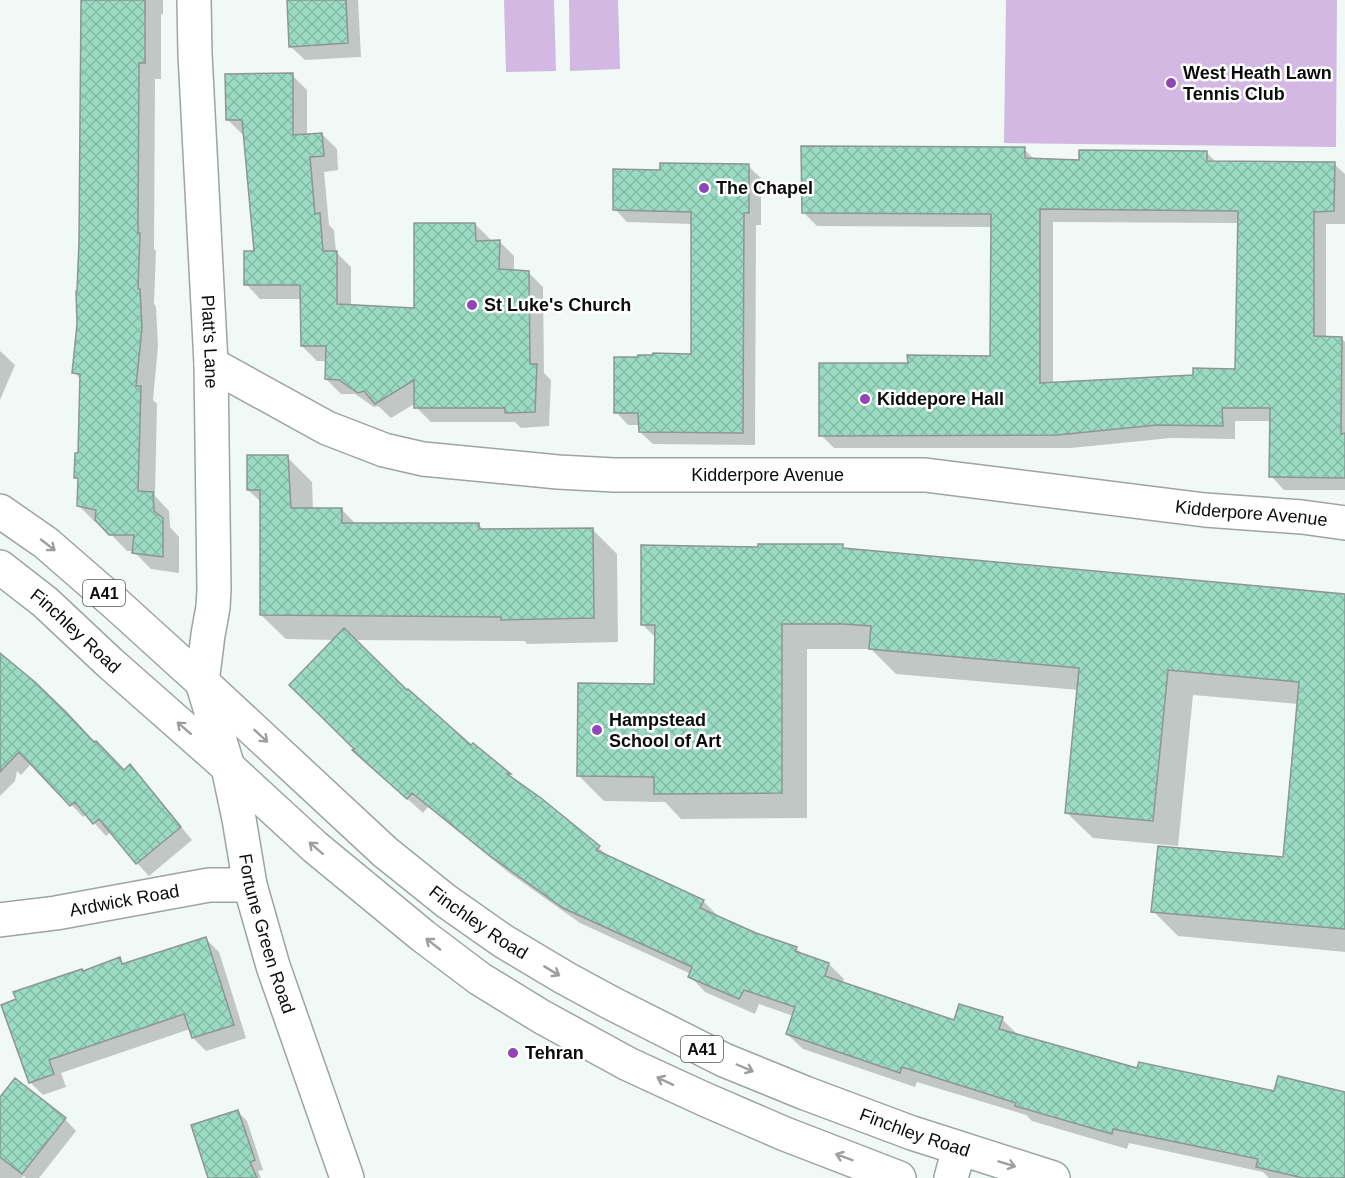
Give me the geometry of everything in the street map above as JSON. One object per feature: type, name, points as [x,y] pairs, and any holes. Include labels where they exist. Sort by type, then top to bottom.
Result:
[{"type":"main road","name":"Platt's Lane","points":[[194,0],[211,364],[213,607],[202,682]]},
{"type":"main road","name":"Kidderpore Avenue","points":[[211,364],[327,428],[384,450],[423,459],[614,475],[925,475],[1205,510],[1302,517],[1345,523]]},
{"type":"main road","name":"Finchley Road","points":[[0,511],[46,543],[75,568],[385,852],[446,901],[503,941],[613,1004],[724,1060],[805,1094],[912,1133],[955,1163],[1053,1178]]},
{"type":"main road","name":"Finchley Road","points":[[0,567],[45,602],[315,847],[480,980],[628,1064],[785,1134],[899,1178]]},
{"type":"main road","name":"Fortune Green Road","points":[[202,682],[228,767],[250,885],[276,975],[347,1178]]},
{"type":"main road","name":"Ardwick Road","points":[[0,920],[56,913],[209,885],[250,885]]},
{"type":"shaded area","points":[[504,0],[554,0],[556,71],[506,72]]},
{"type":"shaded area","points":[[569,0],[618,0],[620,69],[570,71]]},
{"type":"shaded area","name":"West Heath Lawn Tennis Club","points":[[1006,0],[1337,0],[1336,147],[1004,143]]},
{"type":"building","points":[[81,0],[145,0],[145,63],[139,63],[138,289],[140,289],[142,328],[136,386],[141,386],[138,491],[153,492],[154,511],[163,518],[163,557],[132,553],[134,535],[109,535],[95,520],[96,510],[77,506],[78,478],[74,478],[75,453],[78,453],[80,374],[72,373],[77,324],[76,291],[79,242]]},
{"type":"building","points":[[287,0],[346,0],[348,43],[289,47]]},
{"type":"building","points":[[293,73],[293,135],[322,133],[324,156],[310,157],[315,214],[320,213],[323,251],[337,251],[337,304],[414,308],[414,223],[475,223],[476,241],[500,240],[499,269],[529,271],[530,364],[537,364],[535,412],[505,413],[505,408],[414,408],[414,380],[375,404],[364,391],[358,393],[339,380],[325,379],[326,346],[301,346],[300,285],[244,285],[244,251],[254,251],[242,120],[226,120],[225,74]]},
{"type":"building","points":[[801,146],[1025,147],[1025,158],[1079,160],[1079,150],[1207,151],[1207,161],[1335,162],[1334,211],[1314,212],[1314,336],[1342,337],[1341,434],[1345,433],[1345,478],[1269,477],[1270,408],[1222,408],[1223,426],[1157,425],[1057,435],[819,436],[819,363],[908,363],[907,355],[990,356],[991,214],[802,213]],"holes":[[[1040,209],[1238,211],[1235,369],[1193,368],[1193,375],[1040,383]]]},
{"type":"building","points":[[660,163],[749,164],[749,213],[744,213],[743,433],[639,432],[638,413],[614,413],[614,357],[637,357],[653,353],[691,354],[691,212],[613,210],[613,169],[660,170]]},
{"type":"building","points":[[247,455],[288,455],[291,508],[342,508],[342,523],[479,523],[479,529],[593,528],[594,618],[501,620],[501,617],[260,615],[260,490],[247,490]]},
{"type":"building","points":[[758,544],[843,544],[843,548],[1345,594],[1345,929],[1151,912],[1158,846],[1283,857],[1299,682],[1168,670],[1153,821],[1065,813],[1079,668],[869,649],[871,626],[782,624],[782,793],[654,794],[654,777],[577,776],[578,683],[654,684],[655,625],[641,625],[641,545],[758,547]]},
{"type":"building","points":[[344,628],[407,690],[471,745],[473,743],[511,774],[507,774],[541,798],[600,846],[596,850],[704,900],[700,908],[756,933],[797,947],[795,951],[829,963],[825,976],[954,1020],[959,1004],[1003,1017],[999,1029],[1137,1068],[1139,1062],[1274,1091],[1278,1076],[1345,1092],[1345,1178],[1303,1178],[1256,1167],[1258,1159],[1113,1129],[1112,1134],[1015,1106],[1016,1103],[902,1067],[900,1073],[786,1034],[795,1007],[744,990],[739,999],[688,977],[692,967],[563,908],[490,856],[412,793],[407,799],[352,750],[354,749],[289,685]]},
{"type":"building","points":[[0,653],[35,682],[124,770],[130,764],[181,827],[136,864],[99,819],[93,824],[75,802],[70,806],[19,752],[0,772]]},
{"type":"building","points":[[206,937],[234,1025],[192,1038],[184,1014],[49,1060],[54,1074],[29,1083],[1,1005],[16,999],[13,992],[82,969],[83,971],[120,957],[122,964]]},
{"type":"building","points":[[15,1078],[66,1118],[22,1174],[0,1157],[0,1097]]},
{"type":"building","points":[[238,1110],[255,1160],[250,1162],[257,1178],[208,1178],[191,1125]]},
{"type":"place","name":"West Heath Lawn Tennis Club","points":[[1171,83]]},
{"type":"place","name":"The Chapel","points":[[704,188]]},
{"type":"place","name":"St Luke's Church","points":[[472,305]]},
{"type":"place","name":"Kiddepore Hall","points":[[865,399]]},
{"type":"place","name":"Hampstead School of Art","points":[[597,730]]},
{"type":"place","name":"Tehran","points":[[513,1053]]}]
